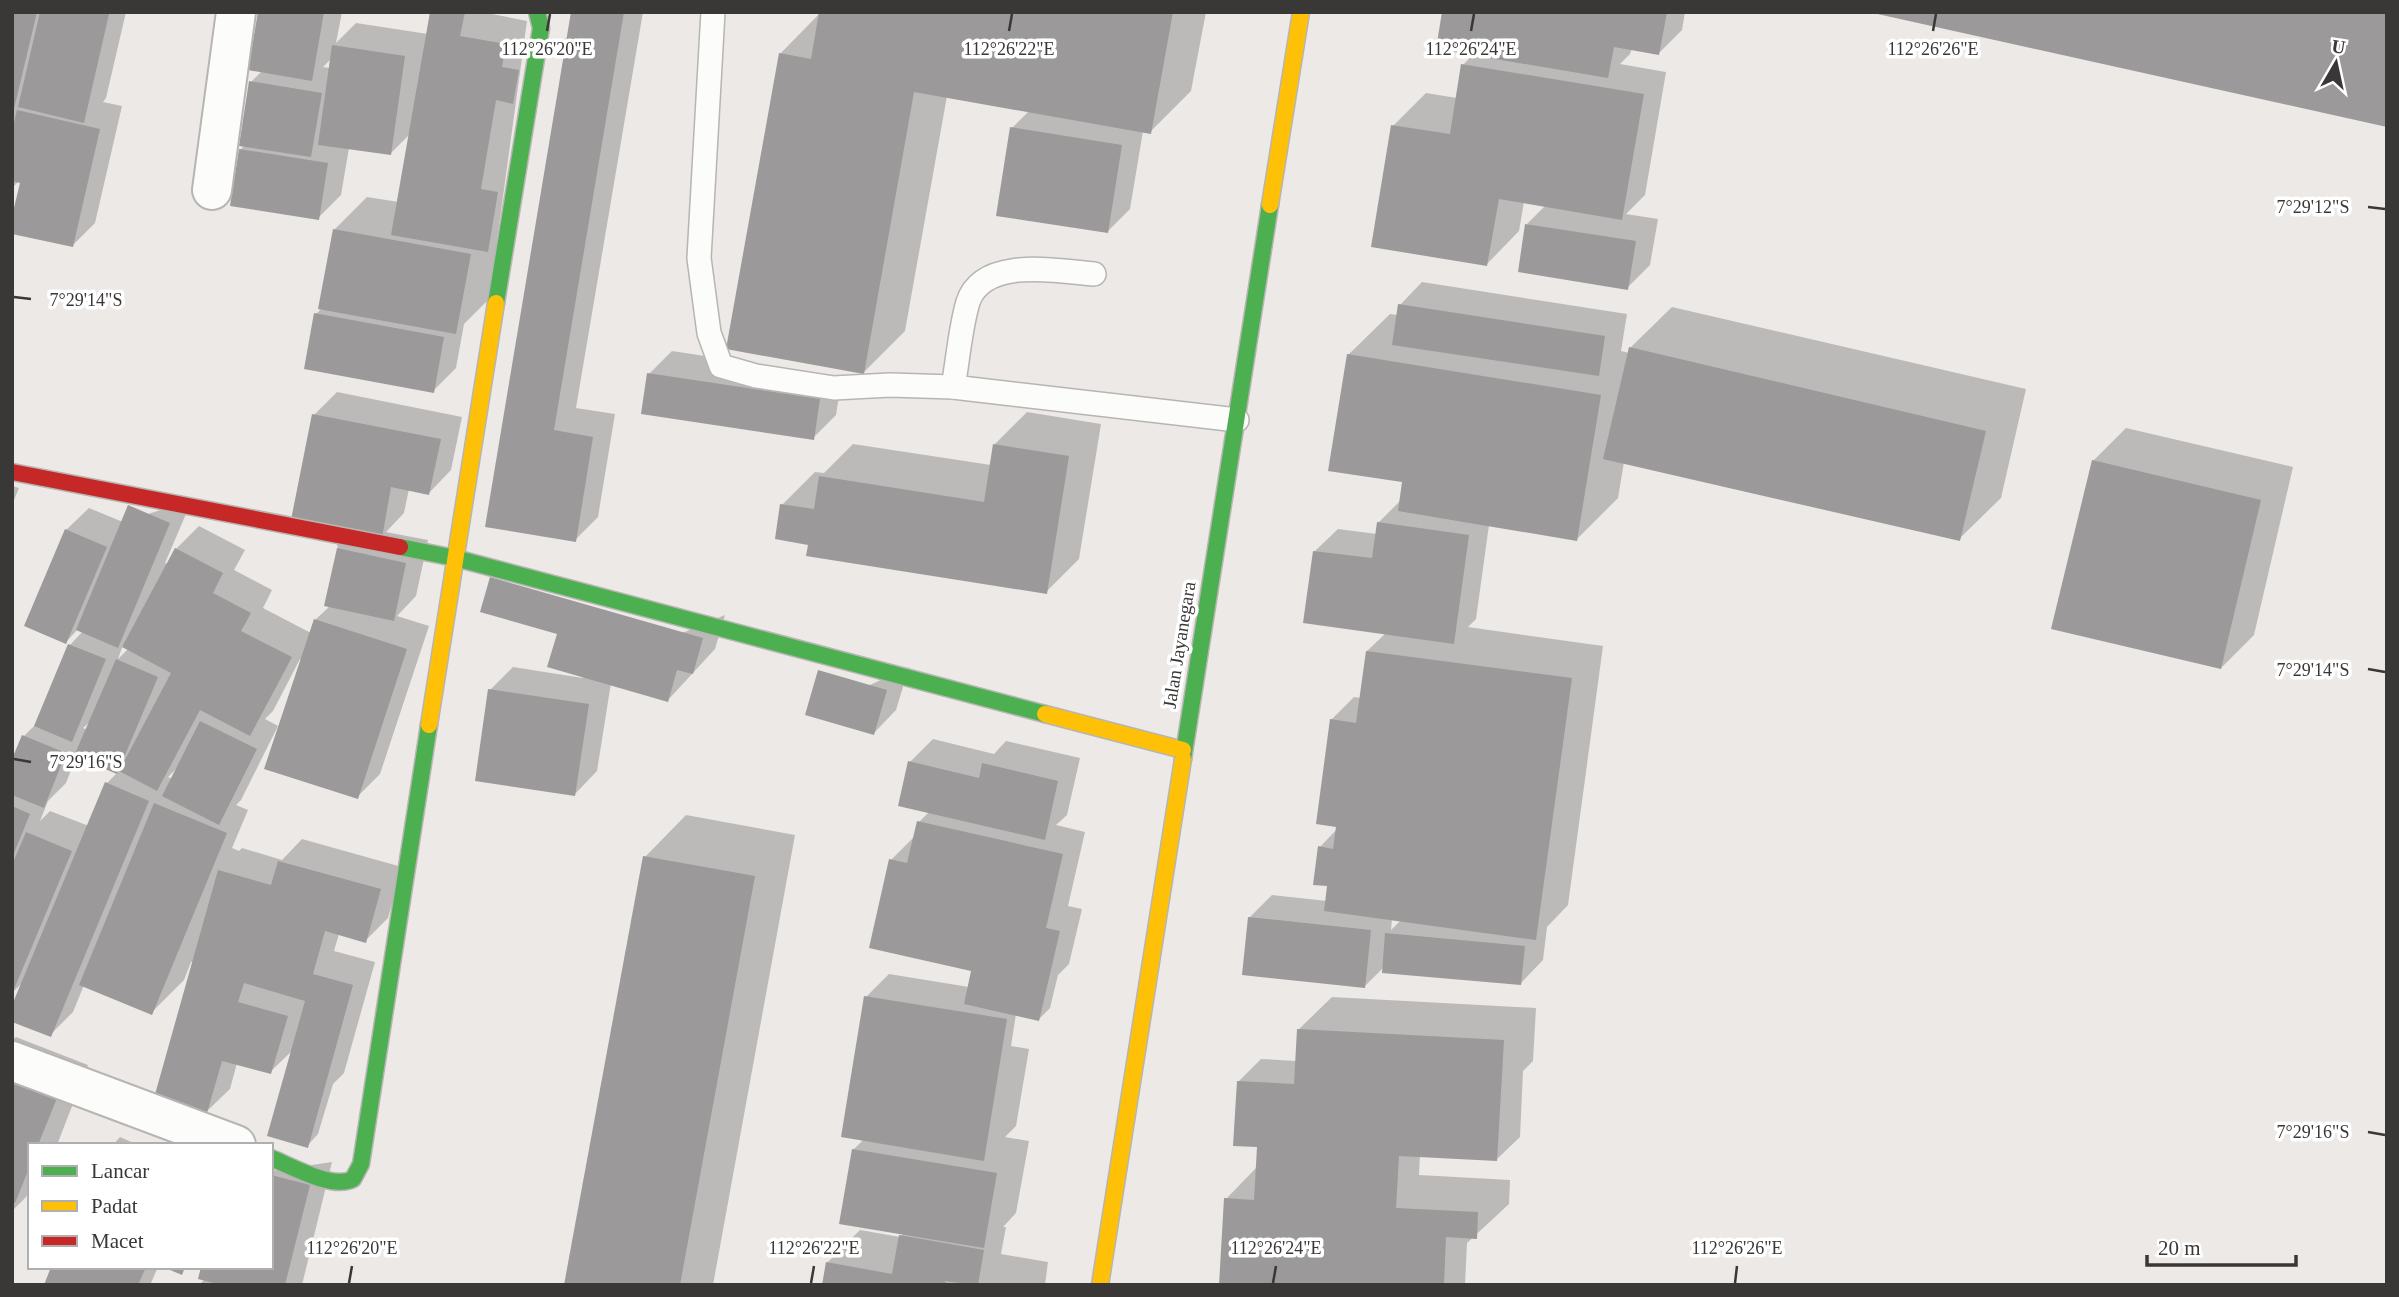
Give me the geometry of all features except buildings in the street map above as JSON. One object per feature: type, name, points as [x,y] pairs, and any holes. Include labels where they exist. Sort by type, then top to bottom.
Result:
[{"type":"street","points":[[212,190],[236,12]]},
{"type":"street","points":[[273,1159],[335,1182],[348,1182],[356,1176],[361,1164],[541,28],[537,12]]},
{"type":"street","name":"Jalan Jayanegara","points":[[1100,1285],[1301,12]]},
{"type":"street","points":[[12,472],[455,558],[1183,750]]},
{"type":"street","points":[[12,1061],[231,1143]]},
{"type":"lane","points":[[713,12],[699,258],[709,332],[722,366],[757,376],[834,388],[890,385],[953,387],[1237,420]]},
{"type":"lane","points":[[953,387],[969,300],[983,280],[1008,271],[1094,274]]},
{"type":"traffic: fast","points":[[496,303],[541,28],[537,12]]},
{"type":"traffic: fast","points":[[1183,759],[1270,205]]},
{"type":"traffic: fast","points":[[400,547],[455,558],[1045,714]]},
{"type":"traffic: fast","points":[[273,1159],[312,1176],[345,1182],[353,1179],[361,1164],[429,725]]},
{"type":"traffic: slow","points":[[1270,205],[1301,12]]},
{"type":"traffic: slow","points":[[429,725],[496,303]]},
{"type":"traffic: slow","points":[[1045,714],[1183,750]]},
{"type":"traffic: slow","points":[[1100,1285],[1183,759]]},
{"type":"traffic: jam","points":[[12,472],[400,547]]}]
